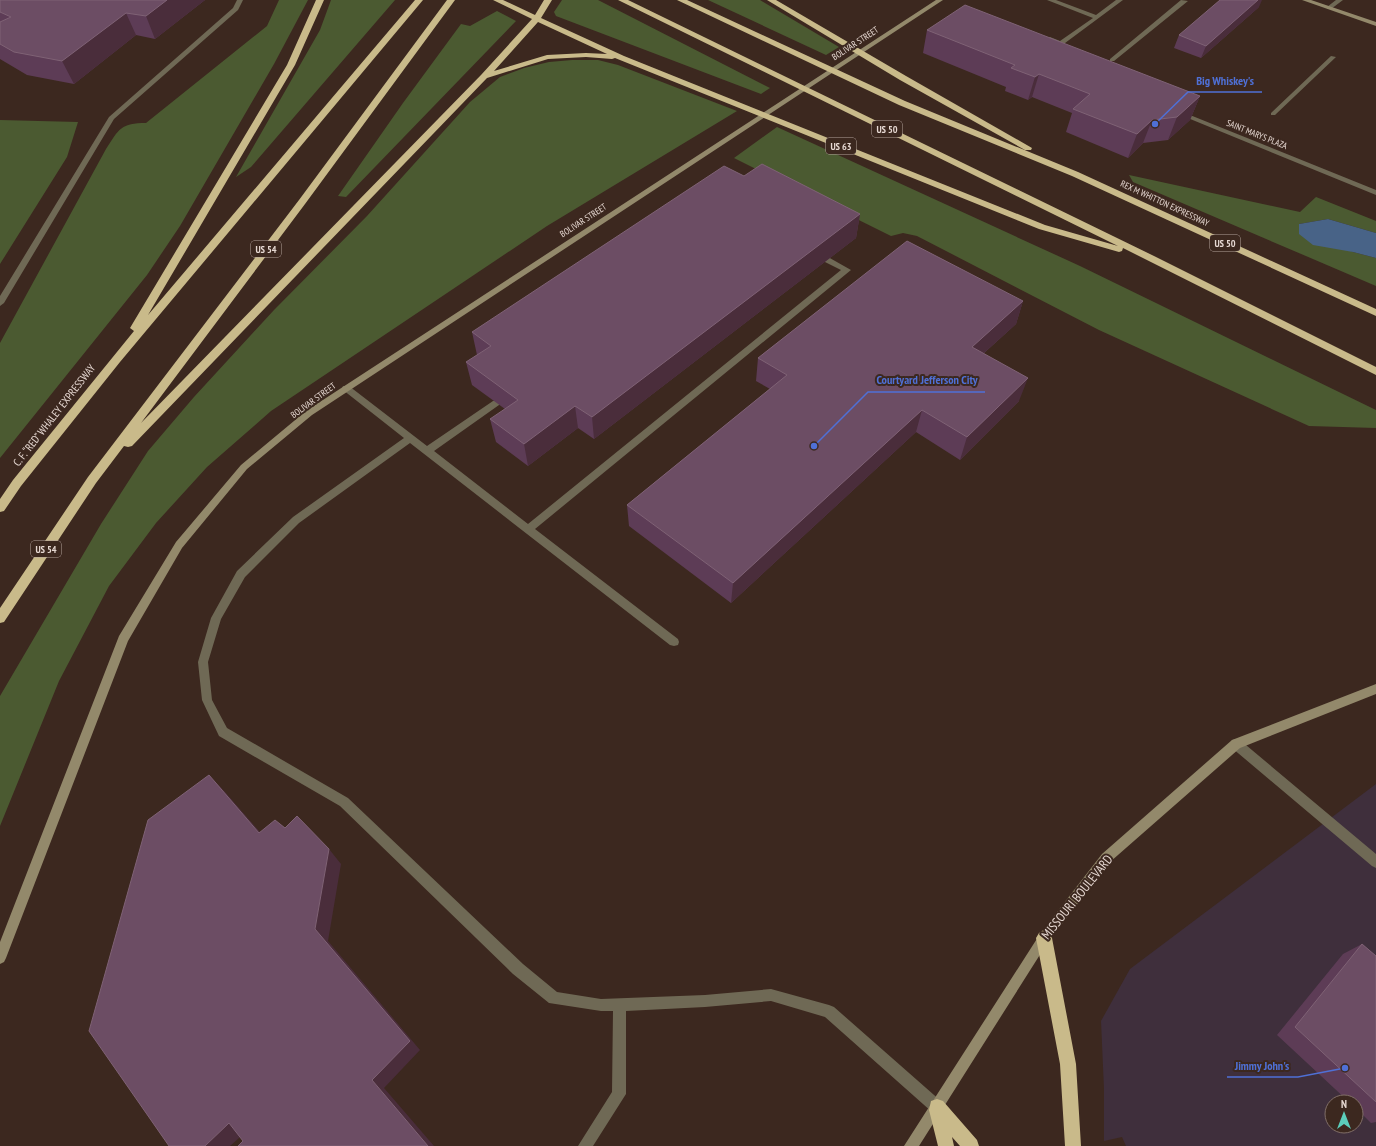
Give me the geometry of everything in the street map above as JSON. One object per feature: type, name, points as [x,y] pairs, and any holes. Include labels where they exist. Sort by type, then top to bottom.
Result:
[{"type":"highway","points":[[116,359],[291,65],[320,0]]},
{"type":"highway","points":[[116,359],[419,0]]},
{"type":"highway","name":"US 54","points":[[0,618],[92,480],[451,0]]},
{"type":"highway","name":"US 63","points":[[497,0],[621,58],[1042,227],[1150,258]]},
{"type":"highway","points":[[92,480],[484,77],[536,19],[548,0]]},
{"type":"highway","name":"US 50","points":[[622,0],[1150,258],[1376,371]]},
{"type":"highway","name":"US 50","points":[[681,0],[902,103],[1075,174]]},
{"type":"highway","points":[[770,0],[903,78],[1075,174]]},
{"type":"highway","points":[[484,77],[548,57],[586,55],[621,58]]},
{"type":"highway","name":"REX M WHITTON EXPRESSWAY","points":[[1075,174],[1376,313]]},
{"type":"highway","name":"C. F. “RED” WHALEY EXPRESSWAY","points":[[0,508],[17,483],[116,359]]},
{"type":"highway","points":[[1044,938],[1068,1064],[1072,1146]]},
{"type":"highway","points":[[937,1107],[946,1146]]},
{"type":"highway","points":[[937,1107],[971,1146]]},
{"type":"street","points":[[1305,0],[1376,24]]},
{"type":"street","name":"BOLIVAR STREET","points":[[0,958],[123,639],[179,545],[244,467],[309,413],[346,388],[728,137],[939,1]]},
{"type":"street","name":"MISSOURI BOULEVARD","points":[[911,1146],[1044,938],[1106,858],[1236,744],[1376,689]]},
{"type":"lane","points":[[0,304],[111,118],[236,9],[240,0]]},
{"type":"lane","points":[[1050,0],[1097,17]]},
{"type":"lane","points":[[1046,38],[1061,44],[1120,0]]},
{"type":"lane","points":[[1112,60],[1184,0]]},
{"type":"lane","points":[[1330,8],[1340,0]]},
{"type":"lane","points":[[1273,114],[1333,57]]},
{"type":"lane","name":"SAINT MARYS PLAZA","points":[[1175,110],[1376,193]]},
{"type":"lane","points":[[529,529],[847,270],[828,260]]},
{"type":"lane","points":[[346,388],[674,642]]},
{"type":"lane","points":[[427,451],[496,403]]},
{"type":"lane","points":[[410,438],[296,520],[241,574],[216,618],[204,662],[207,700],[223,732],[344,802],[518,968],[554,998],[601,1005],[705,1001],[771,995],[829,1012],[937,1107]]},
{"type":"lane","points":[[1236,744],[1375,860]]},
{"type":"lane","points":[[585,1146],[620,1094],[620,1004]]},
{"type":"shaded area","points":[[1376,784],[1376,1146],[1126,1146],[1122,1137],[1104,1141],[1104,1089],[1101,1021],[1130,969]]},
{"type":"green space","points":[[279,0],[308,0],[274,64],[180,226],[147,275],[0,458],[0,343],[106,149],[114,136],[122,128],[131,124],[146,123],[267,26]]},
{"type":"green space","points":[[331,0],[395,0],[251,167],[236,177],[320,30]]},
{"type":"green space","points":[[562,0],[598,0],[770,88],[761,94],[556,16],[554,12]]},
{"type":"green space","points":[[708,0],[760,0],[839,47],[826,55]]},
{"type":"green space","points":[[497,11],[516,21],[346,197],[338,196],[403,103],[461,24],[470,26]]},
{"type":"green space","points":[[598,60],[618,65],[737,111],[547,226],[271,411],[207,467],[156,523],[109,586],[59,681],[0,826],[0,696],[101,524],[148,451],[194,397],[274,310],[367,216],[470,102],[500,77],[524,68],[549,62]]},
{"type":"green space","points":[[0,120],[78,122],[67,157],[0,264]]},
{"type":"green space","points":[[777,127],[1080,266],[1376,410],[1376,428],[1309,426],[1099,330],[917,236],[903,233],[891,236],[734,158]]},
{"type":"green space","points":[[1129,175],[1300,212],[1316,197],[1376,221],[1376,233],[1328,219],[1299,224],[1353,252],[1376,258],[1376,286],[1133,182]]},
{"type":"water","points":[[1328,219],[1376,233],[1376,258],[1353,252],[1313,245],[1299,234],[1299,224]]},
{"type":"building","points":[[0,0],[167,0],[146,16],[126,13],[62,61],[14,52],[0,44],[0,22],[11,17],[0,12]]},
{"type":"building","points":[[1220,0],[1258,0],[1206,46],[1179,35]]},
{"type":"building","points":[[965,5],[1200,96],[1177,117],[1152,120],[1137,134],[1073,109],[1090,94],[1039,74],[1035,77],[1011,68],[1015,65],[927,30]]},
{"type":"building","points":[[762,164],[860,214],[592,417],[575,406],[524,444],[490,419],[518,400],[466,362],[491,346],[472,332],[724,166],[744,176]]},
{"type":"building","points":[[907,241],[1023,301],[972,347],[1028,378],[967,437],[922,410],[733,583],[627,505],[787,375],[758,358]]},
{"type":"building","points":[[209,775],[259,833],[275,820],[285,828],[297,816],[329,849],[315,929],[410,1041],[372,1080],[428,1146],[238,1146],[243,1141],[229,1123],[205,1146],[169,1146],[89,1031],[148,820]]},
{"type":"building","points":[[1362,944],[1376,956],[1376,1102],[1295,1027]]},
{"type":"place","name":"Big Whiskey's","points":[[1155,124]]},
{"type":"place","name":"Courtyard Jefferson City","points":[[814,446]]},
{"type":"place","name":"Jimmy John's","points":[[1345,1068]]}]
